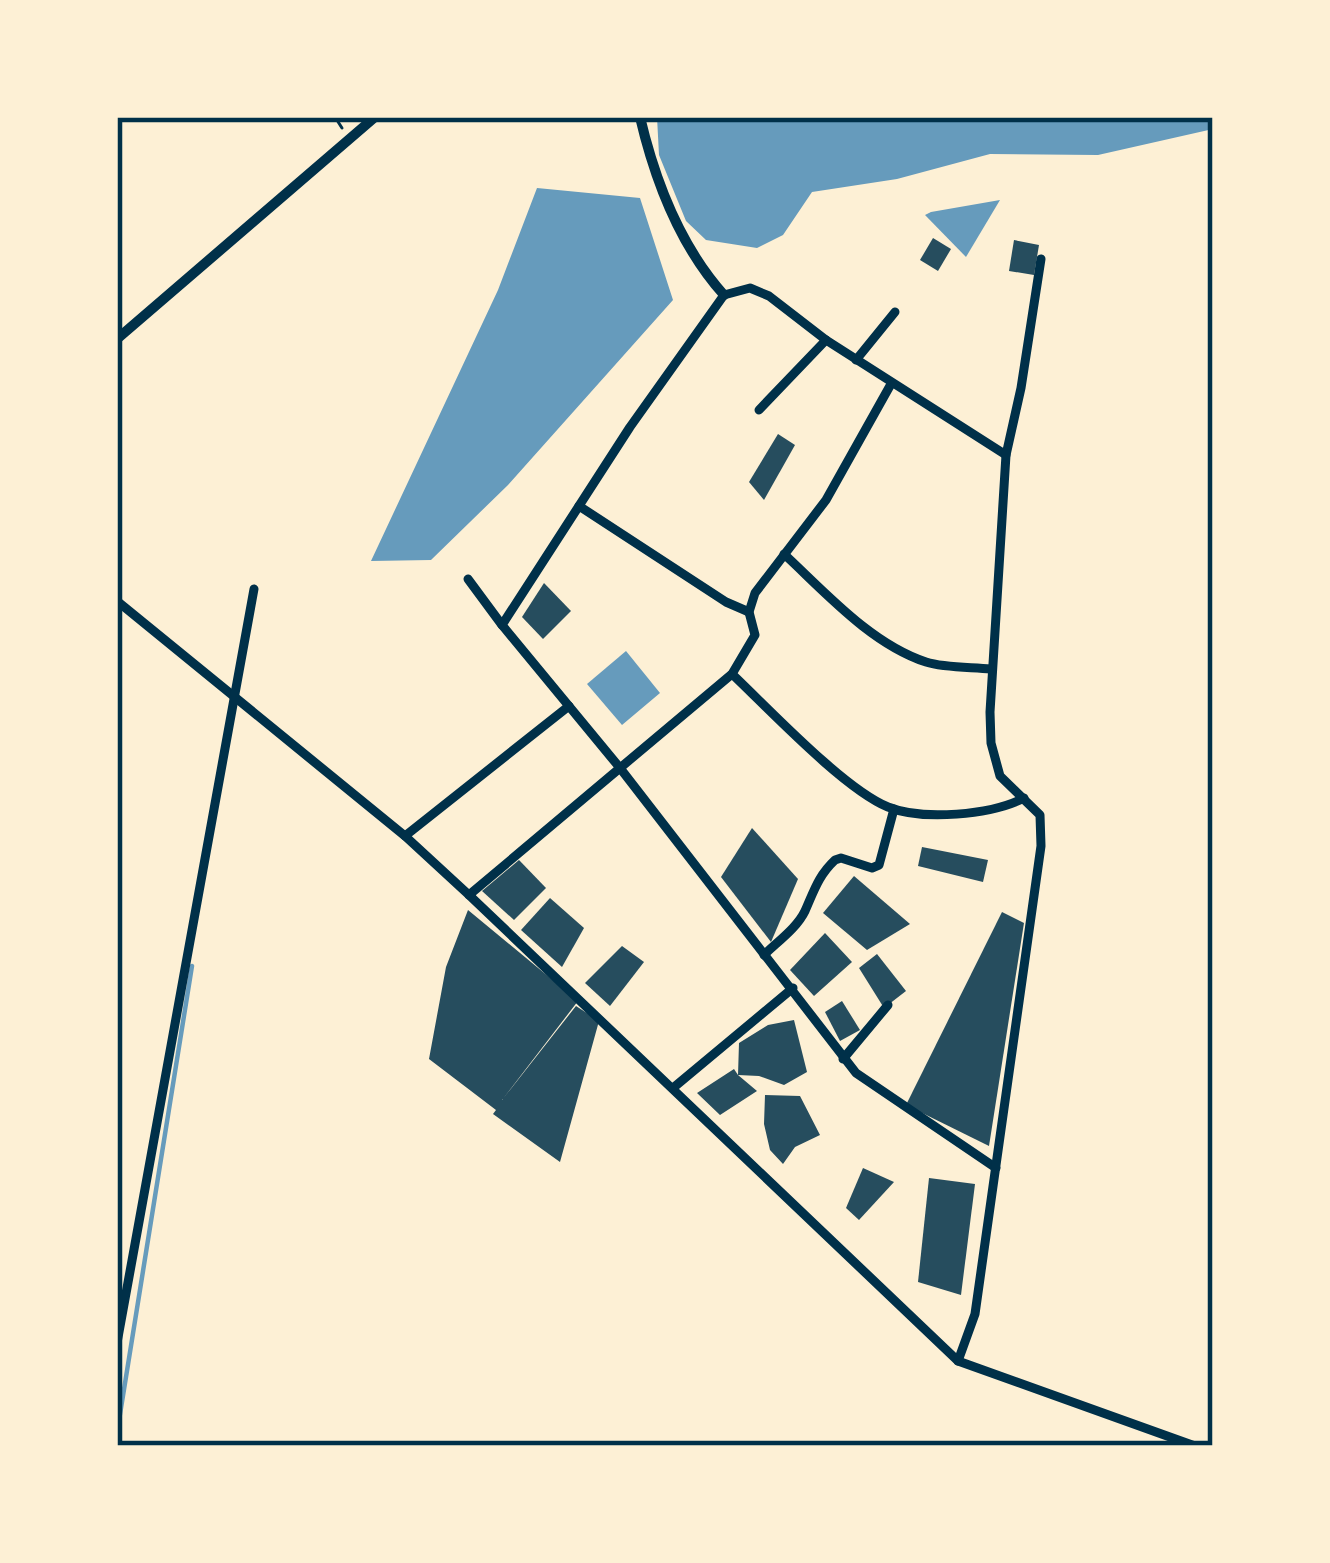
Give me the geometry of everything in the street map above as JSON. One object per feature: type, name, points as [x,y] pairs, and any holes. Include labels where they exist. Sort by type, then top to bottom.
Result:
[{"type":"street","points":[[117,339],[375,117]]},
{"type":"street","points":[[640,117],[651,164],[696,264],[724,295]]},
{"type":"street","points":[[958,1360],[972,1328],[1041,845],[1040,815],[1003,779],[995,763],[990,712],[1006,455],[1041,260]]},
{"type":"street","points":[[502,625],[724,295],[755,290],[1006,455]]},
{"type":"street","points":[[856,360],[895,312]]},
{"type":"street","points":[[759,410],[826,340]]},
{"type":"street","points":[[469,895],[732,674],[755,635],[749,612],[755,593],[836,484],[891,383]]},
{"type":"street","points":[[579,506],[726,602],[749,612]]},
{"type":"street","points":[[784,554],[842,608],[913,656],[931,663],[991,669]]},
{"type":"street","points":[[468,579],[793,988],[843,1059],[883,1094],[996,1168]]},
{"type":"street","points":[[117,1343],[254,589]]},
{"type":"street","points":[[117,601],[405,836],[958,1360],[1195,1446]]},
{"type":"street","points":[[732,674],[844,776],[895,809],[974,814],[1024,798]]},
{"type":"street","points":[[405,836],[569,706]]},
{"type":"street","points":[[764,955],[795,925],[812,890],[835,860],[872,868],[879,865],[895,809]]},
{"type":"street","points":[[673,1088],[793,988]]},
{"type":"street","points":[[843,1059],[888,1005]]},
{"type":"water","points":[[657,117],[1213,117],[1213,129],[1098,155],[990,154],[897,179],[812,192],[783,235],[757,248],[706,240],[686,221],[659,155]]},
{"type":"water","points":[[537,188],[640,198],[673,300],[508,485],[431,560],[371,561],[498,290]]},
{"type":"water","points":[[1000,200],[966,257],[925,215],[931,212]]},
{"type":"water","points":[[626,651],[660,693],[622,725],[587,684]]},
{"type":"building","points":[[933,238],[951,249],[938,271],[920,260]]},
{"type":"building","points":[[1014,240],[1039,245],[1034,275],[1009,271]]},
{"type":"building","points":[[778,434],[795,445],[764,500],[749,482]]},
{"type":"building","points":[[544,583],[571,611],[543,639],[522,617]]},
{"type":"building","points":[[752,828],[798,879],[771,942],[721,877]]},
{"type":"building","points":[[922,847],[988,860],[983,882],[918,866]]},
{"type":"building","points":[[519,860],[546,888],[514,920],[482,891]]},
{"type":"building","points":[[854,876],[910,924],[867,950],[823,913]]},
{"type":"building","points":[[550,898],[584,928],[562,967],[521,930]]},
{"type":"building","points":[[468,910],[578,1001],[502,1100],[576,1006],[599,1021],[560,1162],[493,1114],[496,1110],[429,1059],[446,967]]},
{"type":"building","points":[[1002,912],[1024,923],[989,1146],[906,1105]]},
{"type":"building","points":[[825,933],[852,962],[814,996],[790,970]]},
{"type":"building","points":[[622,946],[644,962],[610,1006],[585,983]]},
{"type":"building","points":[[877,954],[906,991],[884,1008],[859,968]]},
{"type":"building","points":[[842,1001],[860,1030],[840,1041],[825,1012]]},
{"type":"building","points":[[794,1020],[807,1072],[784,1085],[738,1075],[739,1043],[768,1025]]},
{"type":"building","points":[[734,1069],[757,1091],[720,1115],[697,1093]]},
{"type":"building","points":[[765,1095],[800,1096],[820,1135],[795,1147],[783,1164],[770,1150],[764,1124]]},
{"type":"building","points":[[863,1168],[894,1182],[859,1220],[846,1208]]},
{"type":"building","points":[[929,1178],[975,1184],[961,1295],[918,1282]]},
{"type":"waterway","points":[[117,1433],[192,966]]}]
